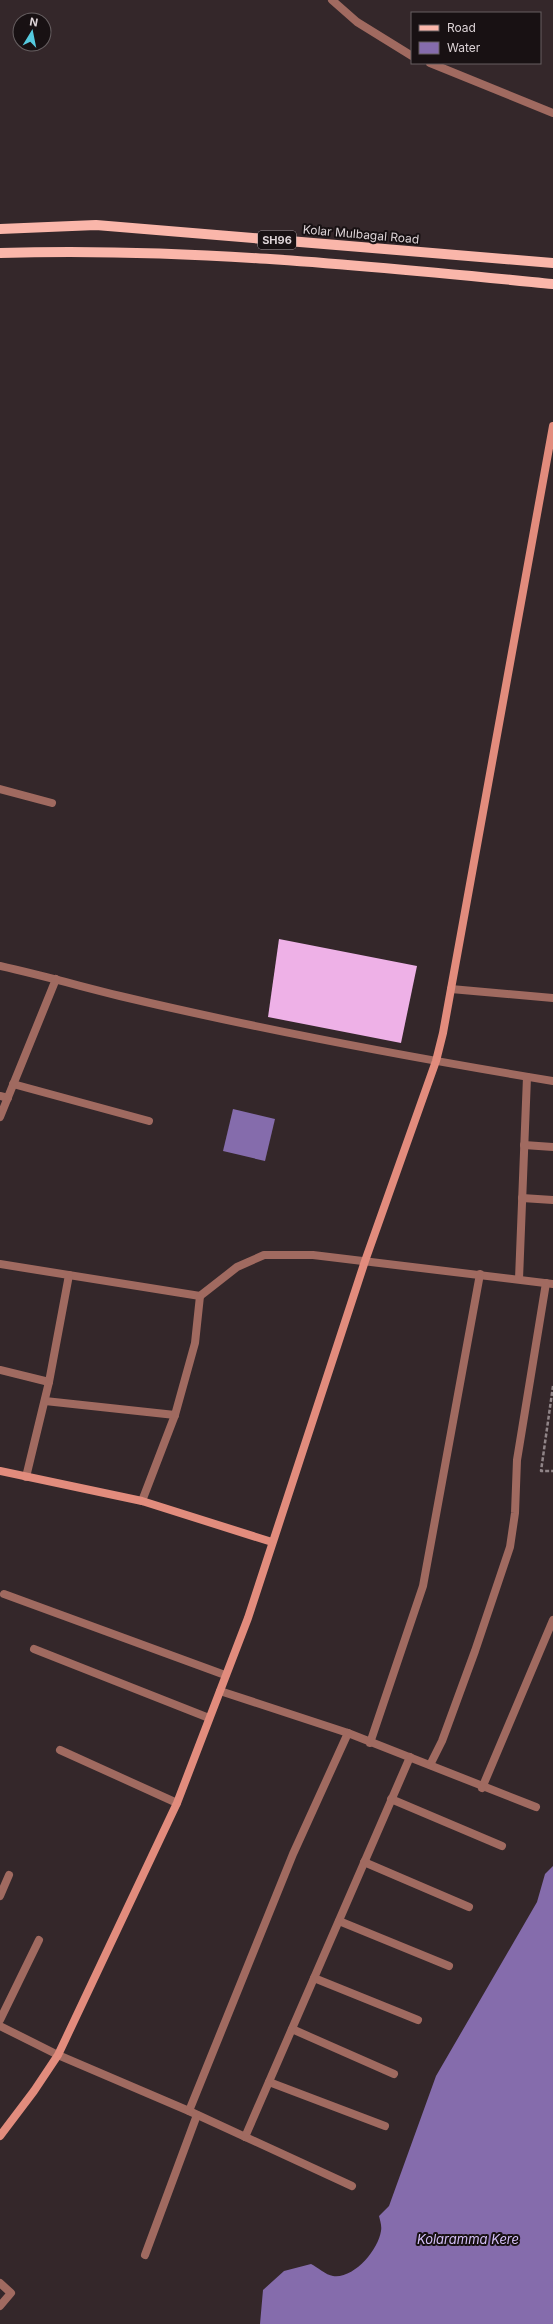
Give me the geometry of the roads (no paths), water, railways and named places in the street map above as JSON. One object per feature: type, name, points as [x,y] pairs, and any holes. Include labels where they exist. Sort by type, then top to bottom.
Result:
[{"type":"main road","name":"Kolar Mulbagal Road","points":[[0,229],[96,225],[553,263]]},
{"type":"main road","name":"SH96","points":[[0,253],[87,251],[240,256],[398,268],[553,284]]},
{"type":"street","points":[[332,0],[357,22],[411,55]]},
{"type":"street","points":[[432,64],[553,113]]},
{"type":"street","points":[[0,2136],[34,2091],[58,2055],[177,1803],[248,1618],[365,1261],[436,1061],[451,989],[553,426]]},
{"type":"street","points":[[0,789],[52,803]]},
{"type":"street","points":[[0,966],[121,996],[436,1061],[553,1081]]},
{"type":"street","points":[[0,1117],[4,1097],[13,1084],[56,979]]},
{"type":"street","points":[[451,989],[553,998]]},
{"type":"street","points":[[519,1279],[527,1077]]},
{"type":"street","points":[[13,1084],[149,1121]]},
{"type":"street","points":[[524,1145],[553,1147]]},
{"type":"street","points":[[522,1198],[553,1200]]},
{"type":"street","points":[[142,1501],[175,1415],[195,1343],[200,1296],[237,1267],[264,1255],[313,1255],[550,1283],[517,1460],[515,1513],[510,1547],[475,1651],[442,1741],[430,1765]]},
{"type":"street","points":[[0,1264],[200,1296]]},
{"type":"street","points":[[370,1743],[422,1586],[480,1274]]},
{"type":"street","points":[[26,1477],[50,1382],[69,1275]]},
{"type":"street","points":[[0,1370],[50,1382]]},
{"type":"street","points":[[45,1401],[175,1415]]},
{"type":"street","points":[[0,1471],[142,1501],[272,1542]]},
{"type":"street","points":[[4,1594],[225,1675]]},
{"type":"street","points":[[482,1788],[553,1620]]},
{"type":"street","points":[[34,1649],[209,1718]]},
{"type":"street","points":[[220,1691],[348,1733],[370,1743],[430,1765],[482,1788],[536,1807]]},
{"type":"street","points":[[189,2111],[293,1854],[348,1733]]},
{"type":"street","points":[[60,1750],[177,1803]]},
{"type":"street","points":[[245,2137],[410,1757]]},
{"type":"street","points":[[391,1799],[502,1846]]},
{"type":"street","points":[[364,1862],[469,1907]]},
{"type":"street","points":[[0,1896],[9,1875]]},
{"type":"street","points":[[339,1921],[449,1966]]},
{"type":"street","points":[[0,2020],[39,1940]]},
{"type":"street","points":[[314,1978],[418,2020]]},
{"type":"street","points":[[0,2026],[58,2055],[189,2111],[352,2186]]},
{"type":"street","points":[[292,2029],[394,2074]]},
{"type":"street","points":[[269,2082],[385,2126]]},
{"type":"street","points":[[145,2255],[197,2115]]},
{"type":"street","points":[[0,2284],[11,2293],[0,2306]]},
{"type":"water","points":[[233,1109],[275,1119],[265,1161],[223,1151]]},
{"type":"water","name":"Kolaramma Kere","points":[[553,1866],[553,2324],[260,2324],[263,2290],[284,2271],[311,2264],[330,2275],[341,2276],[357,2268],[370,2254],[379,2239],[381,2223],[379,2216],[389,2206],[436,2076],[537,1902],[545,1874]]}]
